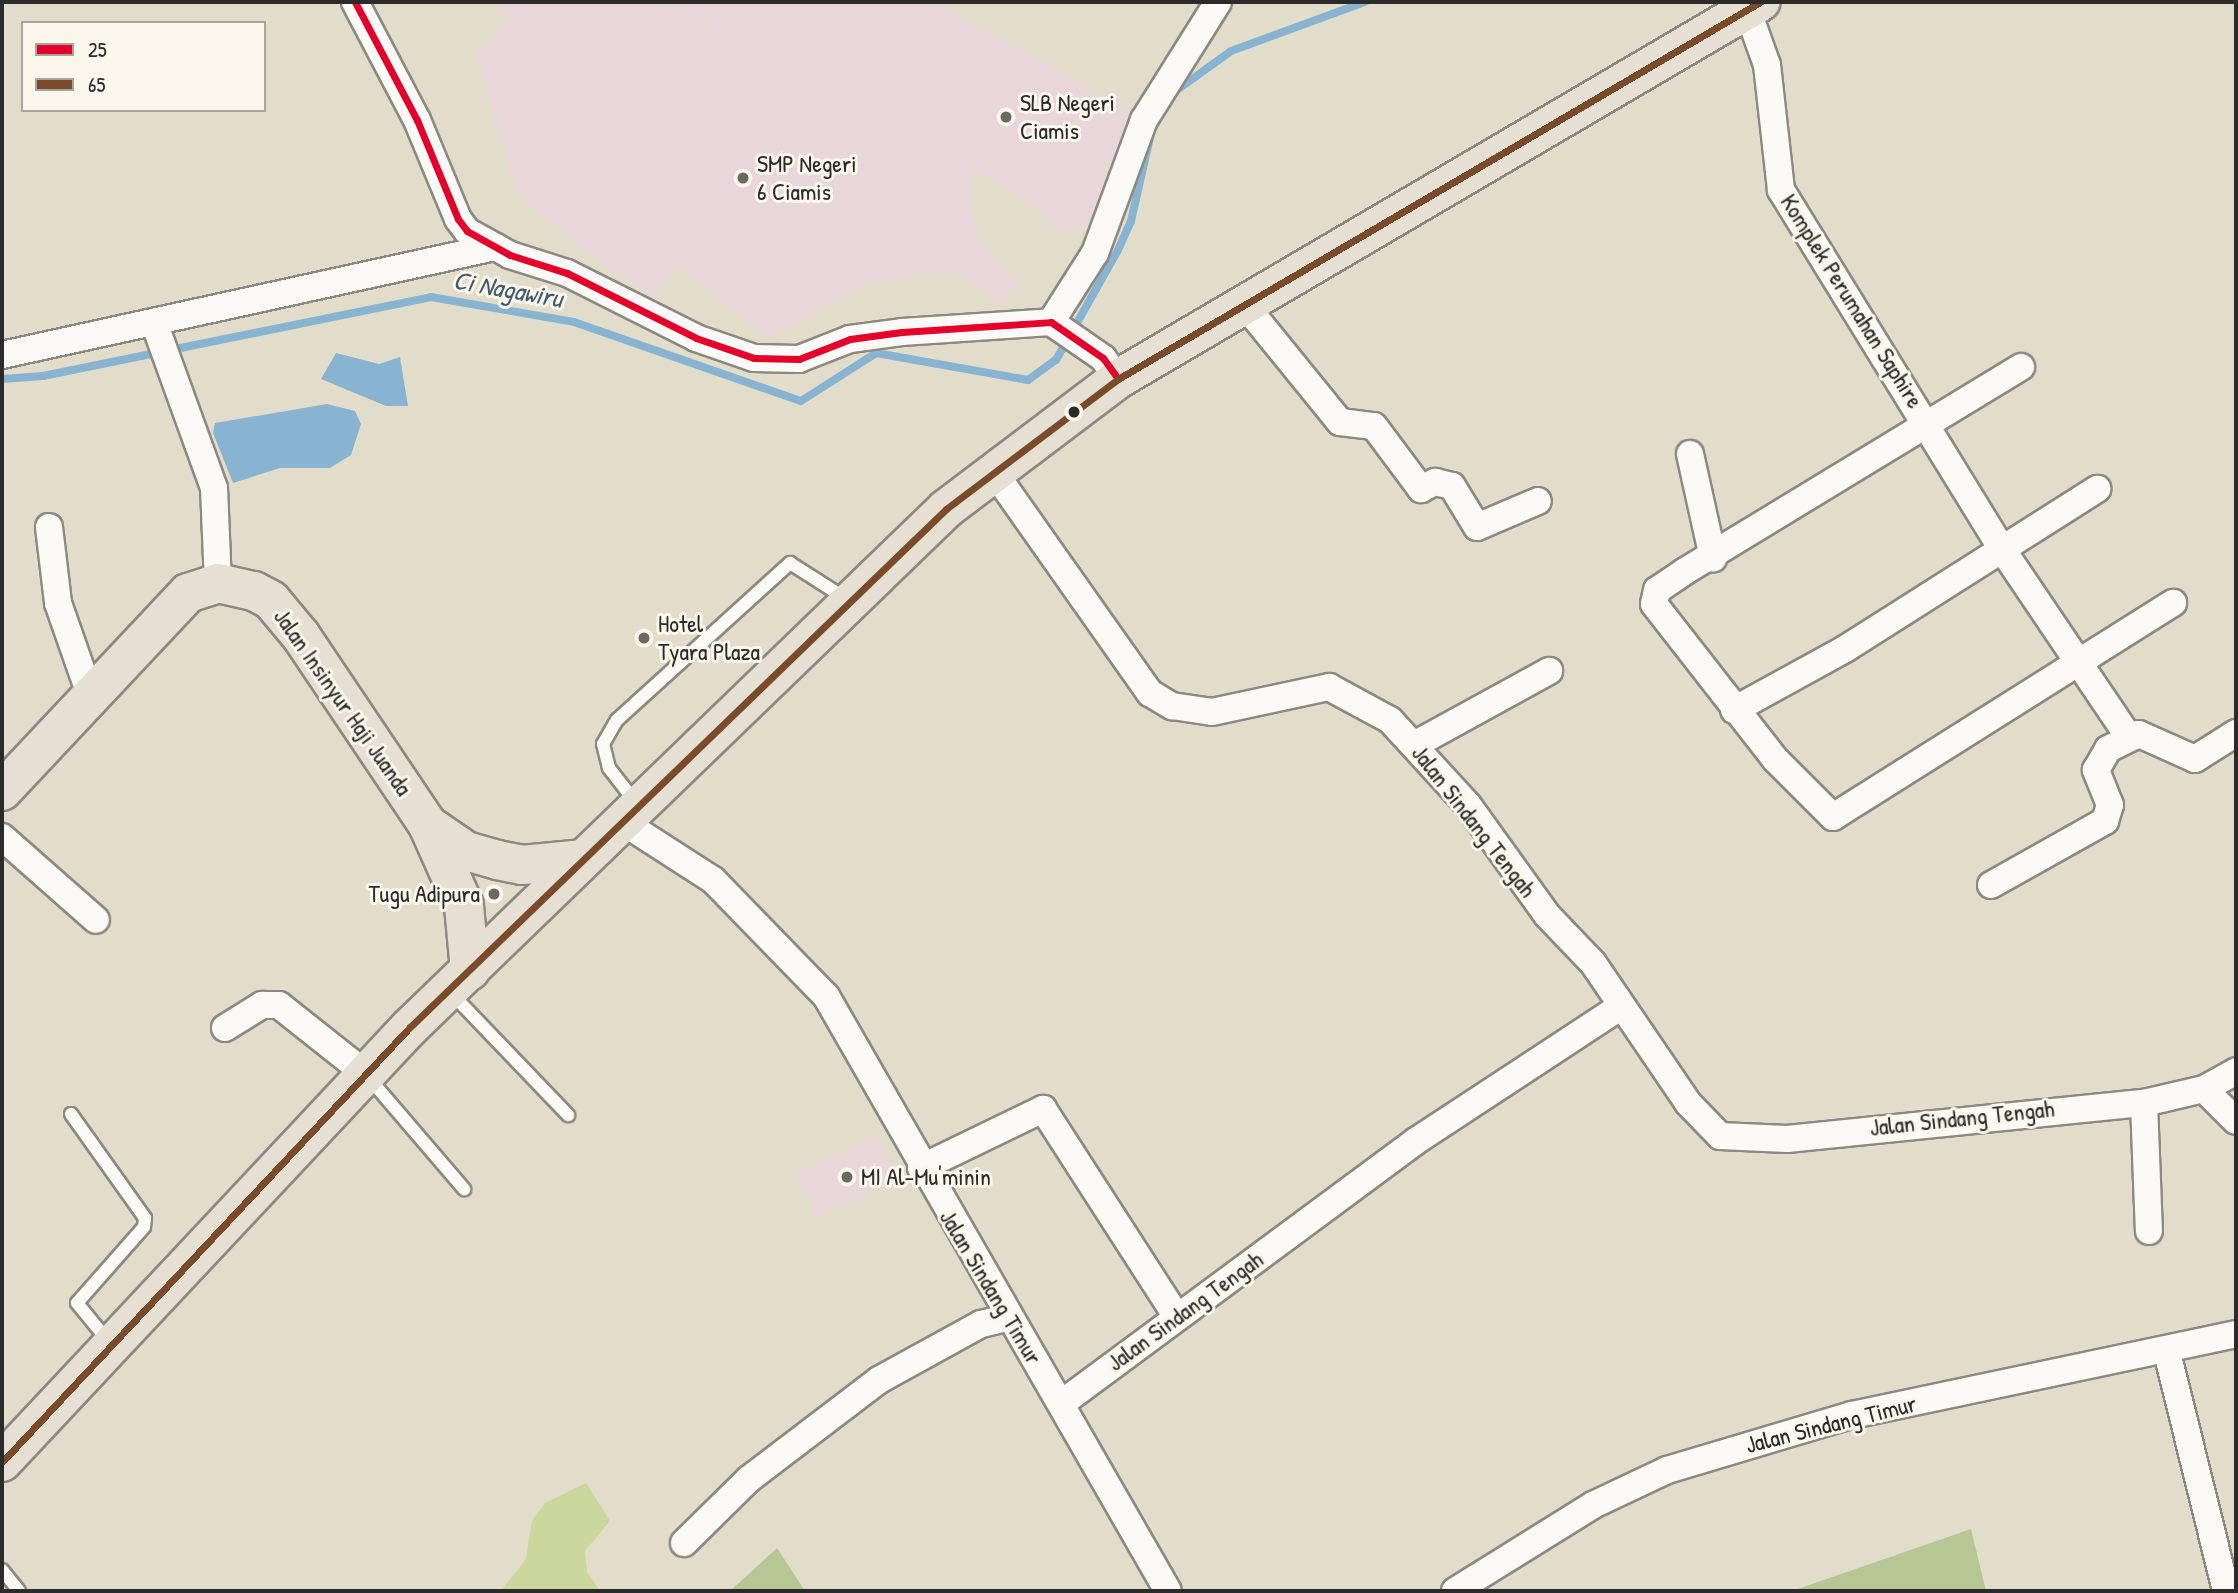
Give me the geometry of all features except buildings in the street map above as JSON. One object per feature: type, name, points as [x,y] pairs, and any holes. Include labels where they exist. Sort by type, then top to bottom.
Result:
[{"type":"highway","points":[[2,1462],[366,1074],[582,859],[848,600],[1110,368],[1244,304],[1753,6]]},
{"type":"highway","points":[[2,792],[188,593],[218,583]]},
{"type":"highway","name":"Jalan Insinyur Haji Juanda","points":[[218,583],[271,600],[289,620],[428,825]]},
{"type":"highway","points":[[428,825],[466,850],[497,860],[522,865],[582,859]]},
{"type":"highway","points":[[428,825],[464,906],[459,981]]},
{"type":"street","points":[[355,2],[417,120],[457,219],[495,247],[754,358],[799,359],[850,339],[902,332],[1060,328],[1110,368]]},
{"type":"street","points":[[1060,328],[1095,253],[1144,120],[1219,2]]},
{"type":"street","name":"Komplek Perumahan Saphire","points":[[1753,6],[1767,65],[1782,190],[1930,426],[2004,552],[2128,736]]},
{"type":"street","points":[[2,355],[156,329],[495,247]]},
{"type":"street","points":[[1244,304],[1340,422],[1374,426],[1421,489],[1435,482],[1452,485],[1477,527],[1538,501]]},
{"type":"street","points":[[156,329],[168,370],[214,488],[218,583]]},
{"type":"street","name":"Komplek Perumahan Saphire","points":[[2021,367],[1930,426],[1657,590],[1654,604],[1734,709],[1833,817],[2173,603]]},
{"type":"street","points":[[1690,454],[1713,558]]},
{"type":"street","name":"Jalan Sindang Tengah","points":[[994,472],[1150,693],[1172,706],[1212,712],[1329,687],[1355,697],[1416,744],[1620,1007],[1688,1103],[1720,1136],[1787,1139],[2043,1108],[2144,1103],[2204,1089],[2236,1071]]},
{"type":"street","points":[[1734,709],[2004,552],[2096,489]]},
{"type":"street","points":[[49,527],[58,603],[91,697]]},
{"type":"street","points":[[1416,744],[1549,671]]},
{"type":"street","points":[[1991,885],[2105,821],[2110,805],[2098,780],[2099,757],[2128,736],[2152,738],[2188,760],[2236,733]]},
{"type":"street","name":"Jalan Sindang Timur","points":[[630,813],[713,880],[789,952],[838,1016],[1007,1318],[1062,1403],[1168,1591]]},
{"type":"street","points":[[2,837],[96,920]]},
{"type":"street","points":[[225,1028],[261,1005],[279,1006],[366,1074]]},
{"type":"street","name":"Jalan Sindang Tengah","points":[[1062,1403],[1416,1140],[1620,1007]]},
{"type":"street","points":[[2204,1089],[2236,1121]]},
{"type":"street","points":[[2144,1103],[2149,1231]]},
{"type":"street","points":[[921,1168],[1043,1108],[1177,1317]]},
{"type":"street","points":[[684,1543],[749,1479],[878,1380],[981,1324],[1007,1318]]},
{"type":"street","name":"Jalan Sindang Timur","points":[[1455,1591],[1592,1506],[1667,1470],[1852,1415],[2167,1352],[2236,1334]]},
{"type":"street","points":[[2167,1352],[2226,1591]]},
{"type":"lane","points":[[630,813],[609,768],[603,744],[617,720],[790,563],[848,600]]},
{"type":"lane","points":[[459,981],[568,1115]]},
{"type":"lane","points":[[366,1074],[464,1189]]},
{"type":"lane","points":[[71,1114],[145,1218],[144,1227],[77,1303],[111,1345]]},
{"type":"lane","points":[[2,1570],[19,1591]]},
{"type":"shaded area","name":"SMP Negeri 6 Ciamis","points":[[495,2],[659,2],[724,36],[666,2],[932,2],[1137,115],[1102,177],[1115,185],[1090,229],[1058,229],[1022,197],[971,169],[970,208],[983,248],[1018,283],[1001,305],[955,271],[871,282],[767,338],[677,264],[652,297],[578,246],[519,196],[477,55],[507,22]]},
{"type":"shaded area","name":"MI Al-Mu'minin","points":[[878,1137],[897,1180],[816,1216],[797,1173]]},
{"type":"green space","points":[[586,1483],[610,1521],[585,1551],[587,1572],[600,1591],[501,1591],[526,1559],[532,1521],[545,1503]]},
{"type":"green space","points":[[1971,1529],[1986,1591],[1792,1591]]},
{"type":"green space","points":[[777,1548],[805,1591],[730,1591]]},
{"type":"water","points":[[336,353],[379,364],[400,357],[408,406],[386,406],[321,379]]},
{"type":"water","points":[[327,404],[355,411],[361,424],[351,455],[330,468],[280,468],[233,483],[213,433],[215,423]]},
{"type":"waterway","name":"Ci Nagawiru","points":[[1174,92],[1231,51],[1365,2]]},
{"type":"waterway","name":"Ci Nagawiru","points":[[2,379],[43,376],[431,297],[574,322],[801,401],[876,353],[1028,380],[1056,360],[1118,250],[1131,221],[1151,133]]},
{"type":"transit line","name":"25","points":[[355,2],[417,120],[458,219],[467,231],[510,255],[567,273],[696,338],[754,358],[799,359],[850,339],[902,332],[1051,322],[1103,358],[1118,379]]},
{"type":"transit line","name":"65","points":[[2,1462],[409,1028],[946,509],[1118,379],[1760,2]]},
{"type":"place","name":"SLB Negeri Ciamis","points":[[1006,117]]},
{"type":"place","name":"SMP Negeri 6 Ciamis","points":[[743,178]]},
{"type":"place","name":"Hotel Tyara Plaza","points":[[644,638]]},
{"type":"place","name":"Tugu Adipura","points":[[494,894]]},
{"type":"place","name":"MI Al-Mu'minin","points":[[847,1177]]}]
